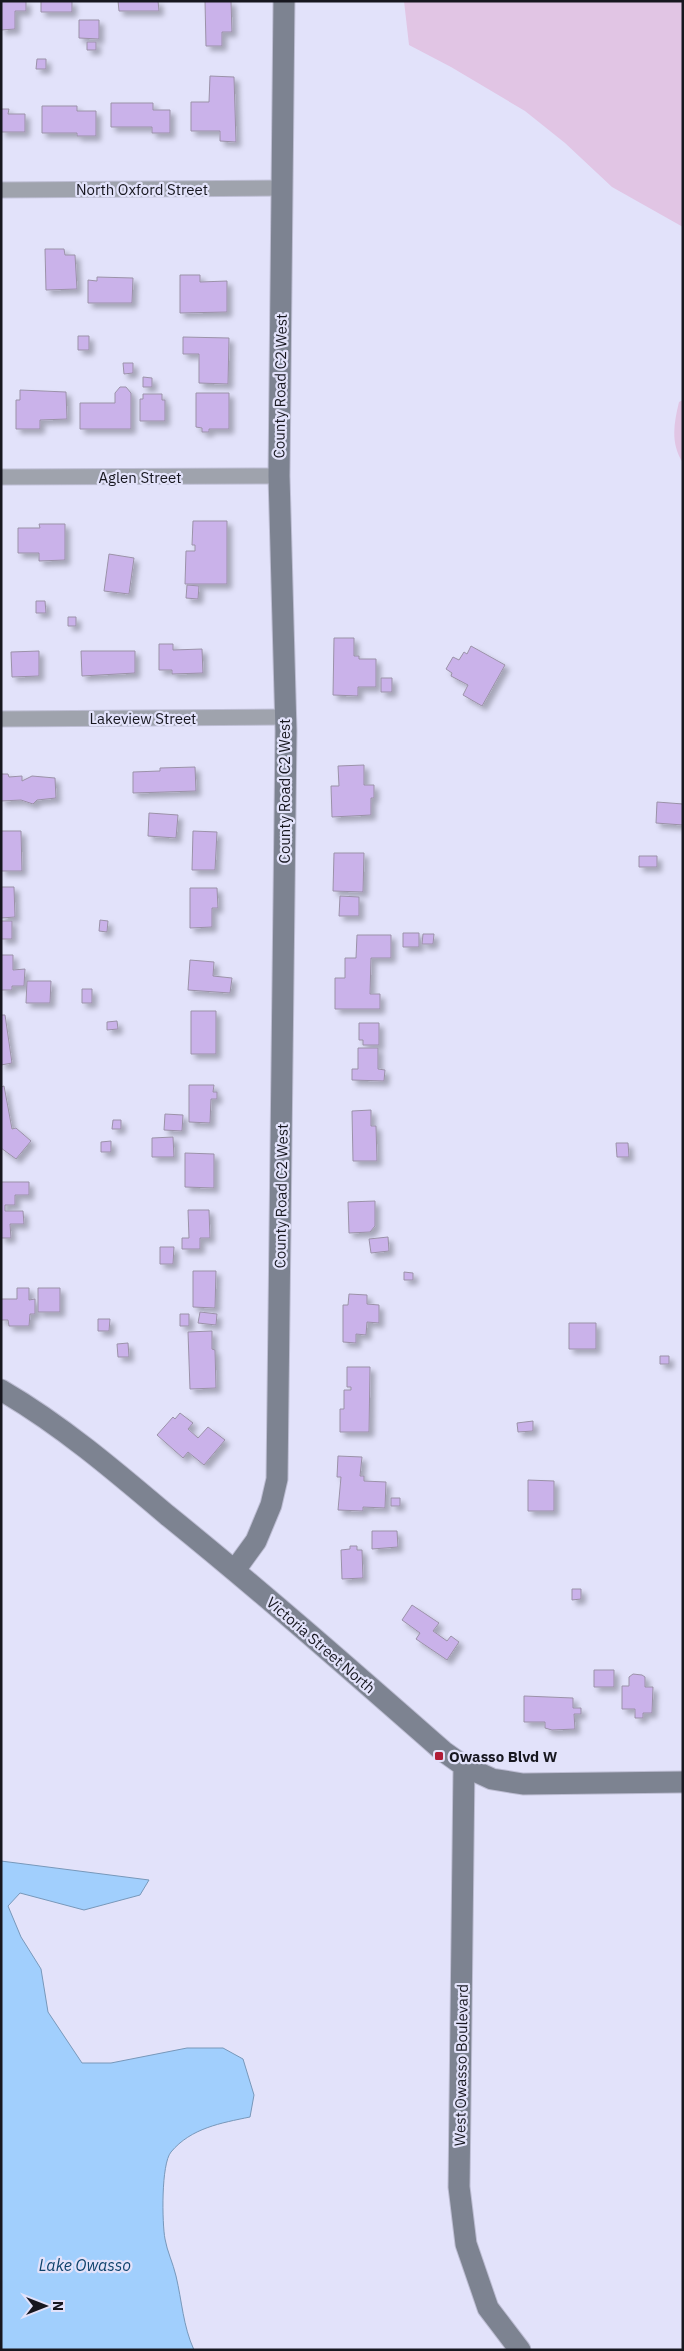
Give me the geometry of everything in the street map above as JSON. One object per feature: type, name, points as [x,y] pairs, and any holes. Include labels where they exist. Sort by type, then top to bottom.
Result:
[{"type":"street","name":"County Road C2 West","points":[[235,1570],[256,1541],[271,1505],[277,1479],[285,717],[279,476],[284,1]]},
{"type":"street","name":"North Oxford Street","points":[[1,190],[282,188]]},
{"type":"street","name":"Aglen Street","points":[[1,478],[279,476]]},
{"type":"street","name":"Lakeview Street","points":[[1,719],[285,717]]},
{"type":"street","name":"Victoria Street North","points":[[1,1390],[66,1433],[235,1570],[443,1751],[464,1766],[492,1779],[522,1784],[683,1782]]},
{"type":"street","name":"West Owasso Boulevard","points":[[464,1766],[459,2187],[466,2244],[488,2308],[520,2350]]},
{"type":"shaded area","points":[[404,1],[683,1],[683,227],[612,187],[565,143],[525,111],[451,67],[409,45]]},
{"type":"shaded area","points":[[683,400],[683,463],[676,448],[674,433],[679,402]]},
{"type":"water","name":"Lake Owasso","points":[[1,1861],[149,1880],[140,1895],[84,1910],[20,1893],[8,1906],[21,1937],[41,1969],[48,2012],[82,2063],[111,2063],[187,2048],[223,2048],[243,2059],[254,2095],[250,2117],[207,2128],[188,2137],[171,2152],[165,2168],[163,2220],[165,2239],[176,2276],[187,2332],[194,2350],[1,2350]]},
{"type":"building","points":[[1,1],[26,1],[26,11],[15,11],[15,29],[1,30]]},
{"type":"building","points":[[41,1],[72,1],[72,12],[41,12]]},
{"type":"building","points":[[118,1],[158,1],[159,11],[119,11]]},
{"type":"building","points":[[205,1],[231,1],[232,32],[222,32],[222,46],[206,46]]},
{"type":"building","points":[[79,20],[99,20],[99,39],[79,38]]},
{"type":"building","points":[[87,42],[96,42],[96,50],[87,50]]},
{"type":"building","points":[[37,59],[46,59],[46,69],[36,69]]},
{"type":"building","points":[[210,76],[234,77],[236,142],[220,141],[220,131],[191,131],[191,102],[209,102]]},
{"type":"building","points":[[111,103],[153,103],[153,110],[170,110],[170,133],[152,133],[152,127],[111,127]]},
{"type":"building","points":[[42,106],[77,106],[77,111],[96,111],[96,136],[77,136],[77,133],[42,133]]},
{"type":"building","points":[[1,109],[9,109],[8,114],[25,114],[25,132],[1,132]]},
{"type":"building","points":[[45,249],[64,249],[65,255],[75,255],[77,289],[46,290]]},
{"type":"building","points":[[180,275],[200,275],[200,282],[227,281],[227,312],[180,313]]},
{"type":"building","points":[[97,277],[133,278],[132,303],[88,303],[88,280],[97,281]]},
{"type":"building","points":[[78,336],[89,336],[89,350],[78,350]]},
{"type":"building","points":[[183,337],[229,338],[228,384],[199,383],[199,354],[183,354]]},
{"type":"building","points":[[123,363],[133,363],[133,373],[124,374]]},
{"type":"building","points":[[143,377],[152,378],[152,387],[143,387]]},
{"type":"building","points":[[120,387],[126,387],[131,393],[131,429],[80,429],[80,403],[115,403],[115,393]]},
{"type":"building","points":[[20,390],[66,392],[67,419],[40,420],[40,429],[16,429],[16,400],[20,400]]},
{"type":"building","points":[[196,393],[229,393],[229,429],[209,429],[209,432],[202,432],[202,428],[196,427]]},
{"type":"building","points":[[143,394],[162,394],[162,400],[165,400],[165,421],[140,421],[140,399],[143,399]]},
{"type":"building","points":[[193,521],[227,521],[227,584],[185,584],[186,551],[195,551],[195,545],[192,545]]},
{"type":"building","points":[[39,524],[65,524],[65,560],[39,561],[39,553],[18,553],[18,528],[40,528]]},
{"type":"building","points":[[109,554],[134,558],[129,594],[104,591]]},
{"type":"building","points":[[187,585],[199,586],[198,599],[186,598]]},
{"type":"building","points":[[36,601],[45,601],[46,613],[36,613]]},
{"type":"building","points":[[68,617],[76,617],[76,626],[68,626]]},
{"type":"building","points":[[334,638],[354,638],[354,656],[359,656],[359,659],[376,659],[376,687],[358,687],[358,696],[333,695]]},
{"type":"building","points":[[159,644],[173,644],[173,650],[202,649],[203,673],[172,674],[172,670],[159,670]]},
{"type":"building","points":[[471,646],[505,665],[482,706],[463,695],[468,685],[451,676],[452,673],[446,669],[453,657],[459,660],[464,652],[467,654]]},
{"type":"building","points":[[39,651],[39,676],[12,677],[11,652]]},
{"type":"building","points":[[81,651],[135,651],[135,673],[82,676]]},
{"type":"building","points":[[381,678],[392,678],[392,692],[381,692]]},
{"type":"building","points":[[364,765],[364,785],[374,785],[374,798],[371,798],[371,815],[332,817],[331,786],[339,786],[338,766]]},
{"type":"building","points":[[195,767],[196,791],[133,793],[133,772],[160,771],[160,768]]},
{"type":"building","points":[[1,774],[8,774],[9,777],[22,776],[22,781],[32,776],[55,778],[56,798],[37,800],[33,804],[21,800],[1,801]]},
{"type":"building","points":[[657,802],[683,804],[683,825],[656,823]]},
{"type":"building","points":[[149,813],[178,815],[176,838],[148,836]]},
{"type":"building","points":[[1,831],[21,831],[22,871],[1,871]]},
{"type":"building","points":[[193,831],[217,832],[215,870],[192,870]]},
{"type":"building","points":[[334,853],[364,853],[363,892],[333,891]]},
{"type":"building","points":[[639,856],[657,856],[657,867],[639,867]]},
{"type":"building","points":[[1,887],[14,887],[15,917],[1,918]]},
{"type":"building","points":[[190,888],[217,888],[218,908],[212,908],[212,927],[190,928]]},
{"type":"building","points":[[340,896],[359,897],[359,916],[339,916]]},
{"type":"building","points":[[100,920],[108,921],[107,932],[99,931]]},
{"type":"building","points":[[1,921],[12,921],[12,939],[1,939]]},
{"type":"building","points":[[403,933],[419,933],[419,947],[403,947]]},
{"type":"building","points":[[423,934],[434,934],[433,944],[422,944]]},
{"type":"building","points":[[357,935],[391,935],[391,958],[371,958],[370,994],[380,994],[380,1009],[335,1009],[335,978],[345,978],[345,958],[356,958]]},
{"type":"building","points":[[1,955],[13,955],[13,970],[25,969],[24,986],[12,986],[12,990],[1,990]]},
{"type":"building","points":[[190,960],[214,962],[213,976],[232,978],[230,993],[188,990]]},
{"type":"building","points":[[27,981],[51,981],[50,1003],[26,1003]]},
{"type":"building","points":[[82,989],[92,989],[92,1003],[82,1003]]},
{"type":"building","points":[[191,1011],[216,1011],[216,1054],[191,1054]]},
{"type":"building","points":[[1,1015],[5,1015],[12,1063],[1,1065]]},
{"type":"building","points":[[117,1021],[118,1029],[107,1030],[107,1022]]},
{"type":"building","points":[[359,1023],[379,1023],[379,1045],[363,1045],[363,1040],[359,1040]]},
{"type":"building","points":[[358,1048],[378,1048],[378,1069],[385,1070],[384,1081],[352,1080],[352,1069],[358,1069]]},
{"type":"building","points":[[189,1085],[214,1085],[213,1092],[217,1092],[217,1099],[211,1099],[210,1123],[189,1122]]},
{"type":"building","points":[[4,1086],[12,1129],[16,1128],[31,1141],[16,1159],[1,1148],[1,1087]]},
{"type":"building","points":[[371,1110],[371,1126],[376,1126],[377,1161],[353,1161],[352,1111]]},
{"type":"building","points":[[165,1114],[183,1115],[182,1131],[164,1130]]},
{"type":"building","points":[[113,1120],[121,1120],[121,1129],[112,1129]]},
{"type":"building","points":[[173,1137],[174,1157],[152,1157],[152,1138]]},
{"type":"building","points":[[111,1141],[111,1152],[101,1152],[101,1142]]},
{"type":"building","points":[[616,1143],[628,1143],[629,1157],[617,1157]]},
{"type":"building","points":[[185,1153],[214,1154],[214,1188],[185,1187]]},
{"type":"building","points":[[1,1182],[29,1182],[29,1195],[15,1195],[15,1205],[5,1205],[5,1211],[23,1211],[24,1224],[10,1224],[11,1238],[1,1238]]},
{"type":"building","points":[[375,1201],[375,1226],[370,1232],[349,1233],[348,1202]]},
{"type":"building","points":[[188,1210],[209,1210],[210,1238],[200,1238],[200,1249],[182,1249],[182,1238],[189,1238]]},
{"type":"building","points":[[388,1237],[389,1251],[371,1253],[369,1239]]},
{"type":"building","points":[[160,1247],[174,1247],[173,1264],[160,1264]]},
{"type":"building","points":[[193,1271],[216,1271],[215,1308],[193,1307]]},
{"type":"building","points":[[404,1272],[413,1273],[413,1280],[404,1280]]},
{"type":"building","points":[[17,1288],[29,1288],[29,1300],[35,1299],[35,1314],[30,1314],[29,1326],[9,1326],[8,1320],[1,1320],[1,1299],[17,1299]]},
{"type":"building","points":[[38,1288],[60,1288],[60,1312],[38,1312]]},
{"type":"building","points":[[349,1294],[367,1295],[367,1304],[379,1305],[379,1323],[367,1322],[366,1335],[356,1334],[356,1343],[343,1342],[343,1305],[348,1305]]},
{"type":"building","points":[[200,1312],[217,1314],[216,1325],[198,1323]]},
{"type":"building","points":[[180,1314],[189,1314],[189,1326],[180,1326]]},
{"type":"building","points":[[98,1319],[110,1319],[109,1331],[98,1331]]},
{"type":"building","points":[[569,1323],[596,1323],[596,1349],[569,1349]]},
{"type":"building","points":[[212,1331],[212,1349],[215,1350],[216,1388],[190,1389],[188,1332]]},
{"type":"building","points":[[128,1343],[129,1357],[118,1357],[117,1344]]},
{"type":"building","points":[[660,1356],[669,1356],[669,1364],[660,1364]]},
{"type":"building","points":[[347,1367],[370,1367],[369,1432],[340,1432],[340,1409],[344,1409],[344,1390],[351,1390],[351,1387],[347,1387]]},
{"type":"building","points":[[180,1413],[193,1423],[188,1429],[198,1438],[208,1427],[225,1440],[204,1465],[188,1452],[183,1458],[157,1435],[173,1417],[175,1419]]},
{"type":"building","points":[[533,1421],[533,1431],[518,1432],[517,1423]]},
{"type":"building","points":[[338,1456],[362,1457],[360,1476],[364,1476],[364,1481],[386,1482],[385,1508],[363,1507],[363,1511],[338,1510],[341,1477],[337,1477]]},
{"type":"building","points":[[528,1480],[554,1481],[554,1511],[528,1511]]},
{"type":"building","points":[[391,1498],[400,1498],[400,1506],[391,1506]]},
{"type":"building","points":[[372,1531],[397,1531],[398,1547],[372,1549]]},
{"type":"building","points":[[350,1546],[357,1546],[357,1550],[362,1550],[363,1578],[342,1579],[341,1550],[350,1549]]},
{"type":"building","points":[[572,1589],[581,1589],[581,1599],[572,1600]]},
{"type":"building","points":[[412,1605],[439,1623],[433,1631],[447,1641],[451,1636],[459,1642],[447,1660],[416,1639],[420,1633],[402,1620]]},
{"type":"building","points":[[594,1670],[614,1670],[614,1687],[594,1687]]},
{"type":"building","points":[[633,1674],[645,1677],[645,1687],[653,1687],[652,1713],[643,1713],[643,1718],[635,1718],[635,1709],[622,1709],[622,1686],[629,1686],[629,1677]]},
{"type":"building","points":[[524,1696],[573,1698],[573,1708],[581,1708],[581,1714],[574,1714],[575,1729],[552,1730],[545,1728],[545,1722],[524,1722]]},
{"type":"place","name":"Owasso Blvd W","points":[[439,1756]]}]
